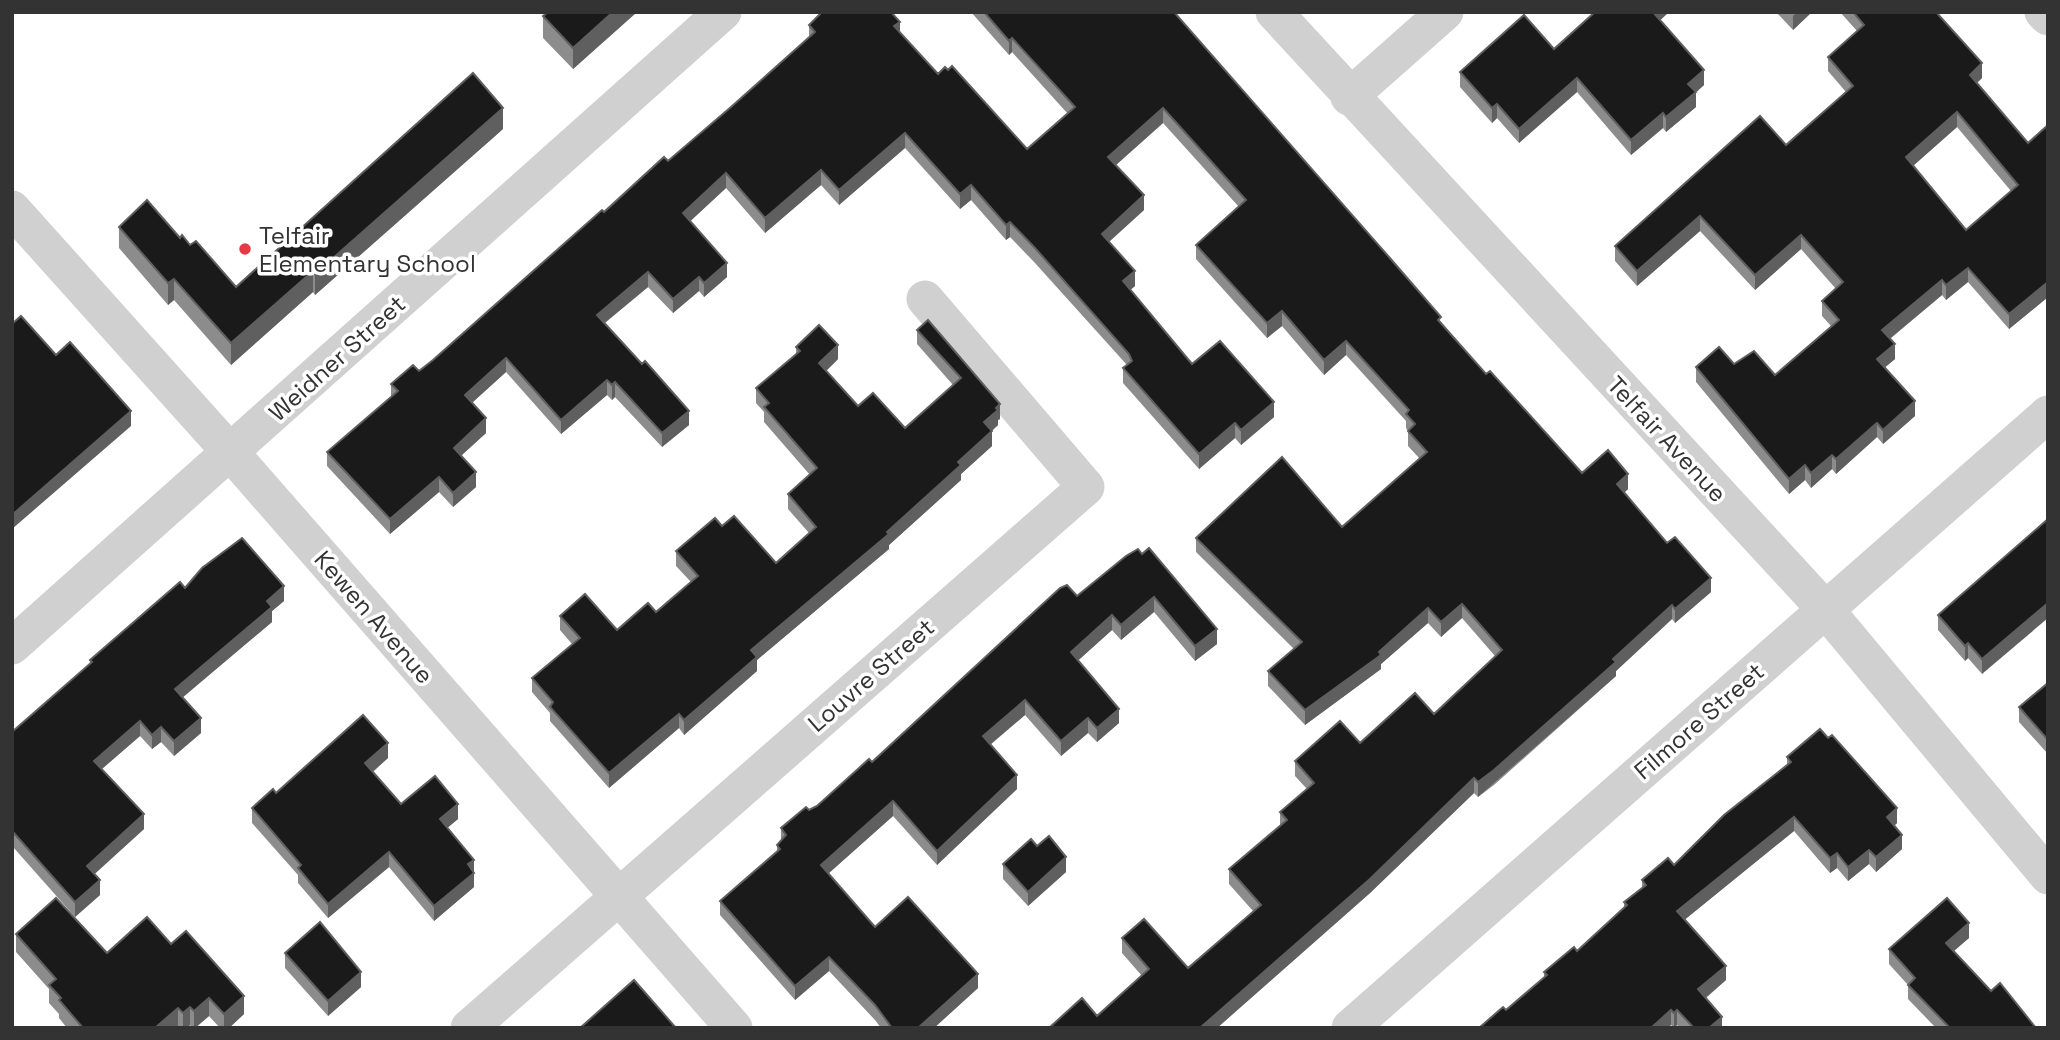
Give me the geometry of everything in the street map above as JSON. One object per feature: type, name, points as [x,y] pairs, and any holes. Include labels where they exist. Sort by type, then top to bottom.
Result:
[{"type":"street","name":"Weidner Street","points":[[12,646],[723,12]]},
{"type":"street","name":"Telfair Avenue","points":[[1274,12],[1349,97],[1825,609],[2048,876]]},
{"type":"street","points":[[1349,97],[1445,12]]},
{"type":"street","points":[[2043,12],[2048,17]]},
{"type":"street","name":"Kewen Avenue","points":[[12,209],[231,453],[734,1028]]},
{"type":"street","name":"Louvre Street","points":[[469,1028],[1086,486],[925,299]]},
{"type":"street","name":"Filmore Street","points":[[1349,1028],[2048,414]]},
{"type":"building","points":[[548,12],[613,12],[573,48],[543,16]]},
{"type":"building","points":[[822,12],[891,12],[900,22],[894,26],[938,74],[945,67],[948,70],[952,66],[1027,149],[1075,107],[1012,38],[1009,41],[984,12],[1174,12],[1441,317],[1438,320],[1486,374],[1490,371],[1582,473],[1608,450],[1628,474],[1617,484],[1667,543],[1675,537],[1711,578],[1675,609],[1672,605],[1613,659],[1616,662],[1494,770],[1478,782],[1474,778],[1370,879],[1200,1028],[1049,1028],[1082,998],[1097,1016],[1149,969],[1122,938],[1144,919],[1188,968],[1261,905],[1229,869],[1287,820],[1280,812],[1314,783],[1295,761],[1340,721],[1360,743],[1415,693],[1434,714],[1502,650],[1462,604],[1441,622],[1428,608],[1379,652],[1381,655],[1305,710],[1268,671],[1302,642],[1196,538],[1282,457],[1342,527],[1427,452],[1408,431],[1415,424],[1406,414],[1409,410],[1346,341],[1324,360],[1282,311],[1267,323],[1196,245],[1246,200],[1163,108],[1108,157],[1144,195],[1102,234],[1135,271],[1123,281],[1192,364],[1220,341],[1274,402],[1241,430],[1235,423],[1199,454],[1123,368],[1132,361],[1129,354],[1035,248],[1010,222],[1006,225],[971,185],[960,194],[905,133],[839,190],[821,170],[765,218],[726,173],[683,213],[727,263],[704,283],[699,277],[673,299],[648,272],[597,315],[642,364],[645,361],[689,411],[662,433],[615,382],[612,385],[607,380],[561,420],[506,358],[465,395],[486,418],[454,448],[476,472],[453,493],[439,477],[390,519],[327,452],[398,391],[391,384],[413,365],[419,371],[433,360],[664,157],[668,161],[731,107],[815,32],[809,25]]},
{"type":"building","points":[[1595,12],[1653,12],[1704,70],[1688,84],[1696,92],[1666,117],[1663,113],[1631,140],[1577,78],[1519,129],[1497,104],[1492,108],[1460,72],[1524,15],[1554,49]]},
{"type":"building","points":[[1853,12],[1936,12],[1982,63],[1970,75],[2028,143],[2048,125],[2048,282],[2009,314],[1968,268],[1946,285],[1942,280],[1882,330],[1895,344],[1877,359],[1915,401],[1883,430],[1877,423],[1836,459],[1832,455],[1811,473],[1805,465],[1789,479],[1696,367],[1719,347],[1734,364],[1754,351],[1775,375],[1839,320],[1822,301],[1843,282],[1801,235],[1755,275],[1700,216],[1637,271],[1615,246],[1760,116],[1786,145],[1853,86],[1828,57],[1864,25]],"holes":[[[1957,112],[2018,185],[1966,230],[1906,157]]]},
{"type":"building","points":[[473,73],[503,108],[315,274],[313,271],[231,343],[174,279],[168,283],[119,227],[147,200],[180,238],[182,235],[190,245],[196,241],[236,287]]},
{"type":"building","points":[[21,316],[56,355],[70,342],[131,411],[12,515],[12,324]]},
{"type":"building","points":[[928,320],[1000,404],[996,408],[998,410],[984,422],[992,431],[958,462],[961,465],[887,532],[889,534],[751,650],[757,657],[684,720],[679,714],[609,773],[550,707],[553,702],[532,678],[580,638],[560,616],[585,594],[617,630],[648,603],[656,612],[698,576],[676,551],[715,518],[722,526],[734,516],[776,563],[816,527],[788,494],[817,468],[764,407],[769,403],[756,388],[800,351],[796,347],[819,325],[838,345],[819,363],[858,406],[873,393],[905,428],[961,378],[917,330]]},
{"type":"building","points":[[2048,519],[2048,603],[1982,659],[1968,643],[1965,646],[1938,615]]},
{"type":"building","points":[[242,538],[284,586],[267,601],[272,607],[175,689],[201,718],[174,741],[161,727],[152,735],[140,721],[94,761],[144,814],[87,866],[100,880],[75,902],[12,833],[12,732],[180,582],[185,588],[202,568]]},
{"type":"building","points":[[1149,548],[1217,629],[1195,646],[1154,597],[1121,625],[1112,615],[1071,652],[1119,709],[1097,728],[1088,718],[1061,741],[1025,700],[983,736],[1017,775],[937,851],[893,801],[821,865],[875,927],[908,897],[978,974],[918,1028],[892,1028],[875,1005],[829,957],[795,986],[720,901],[780,849],[777,845],[786,835],[781,828],[806,807],[809,810],[817,806],[869,759],[872,762],[1060,588],[1067,585],[1077,596],[1126,556],[1138,549],[1142,554]]},
{"type":"building","points":[[2048,683],[2048,740],[2019,707]]},
{"type":"building","points":[[363,715],[388,743],[365,763],[401,804],[435,776],[458,804],[440,819],[474,860],[468,864],[474,873],[434,906],[389,852],[328,904],[298,868],[301,865],[252,808],[273,789],[276,793]]},
{"type":"building","points":[[1820,729],[1828,738],[1832,735],[1897,808],[1887,817],[1902,835],[1876,857],[1869,850],[1848,867],[1837,853],[1830,858],[1794,817],[1677,911],[1726,966],[1698,989],[1722,1017],[1709,1028],[1694,1028],[1677,1010],[1674,1013],[1671,1010],[1651,1028],[1479,1028],[1503,1007],[1506,1010],[1547,975],[1544,972],[1574,947],[1577,951],[1627,905],[1624,902],[1646,885],[1642,880],[1668,858],[1674,865],[1724,815],[1791,762],[1787,757]]},
{"type":"building","points":[[1049,836],[1066,857],[1028,892],[1003,864],[1031,839],[1037,846]]},
{"type":"building","points":[[56,898],[107,953],[147,917],[171,944],[186,931],[244,996],[224,1014],[209,998],[194,1011],[190,1007],[183,1013],[178,1008],[155,1028],[83,1028],[49,985],[56,979],[16,934]]},
{"type":"building","points":[[1947,898],[1969,923],[1946,943],[1991,991],[2000,983],[2036,1028],[1950,1028],[1908,985],[1915,978],[1889,949]]},
{"type":"building","points":[[320,922],[361,972],[328,1001],[285,953]]},
{"type":"building","points":[[634,980],[676,1028],[580,1028]]},
{"type":"place","name":"Telfair Elementary School","points":[[245,249]]}]
